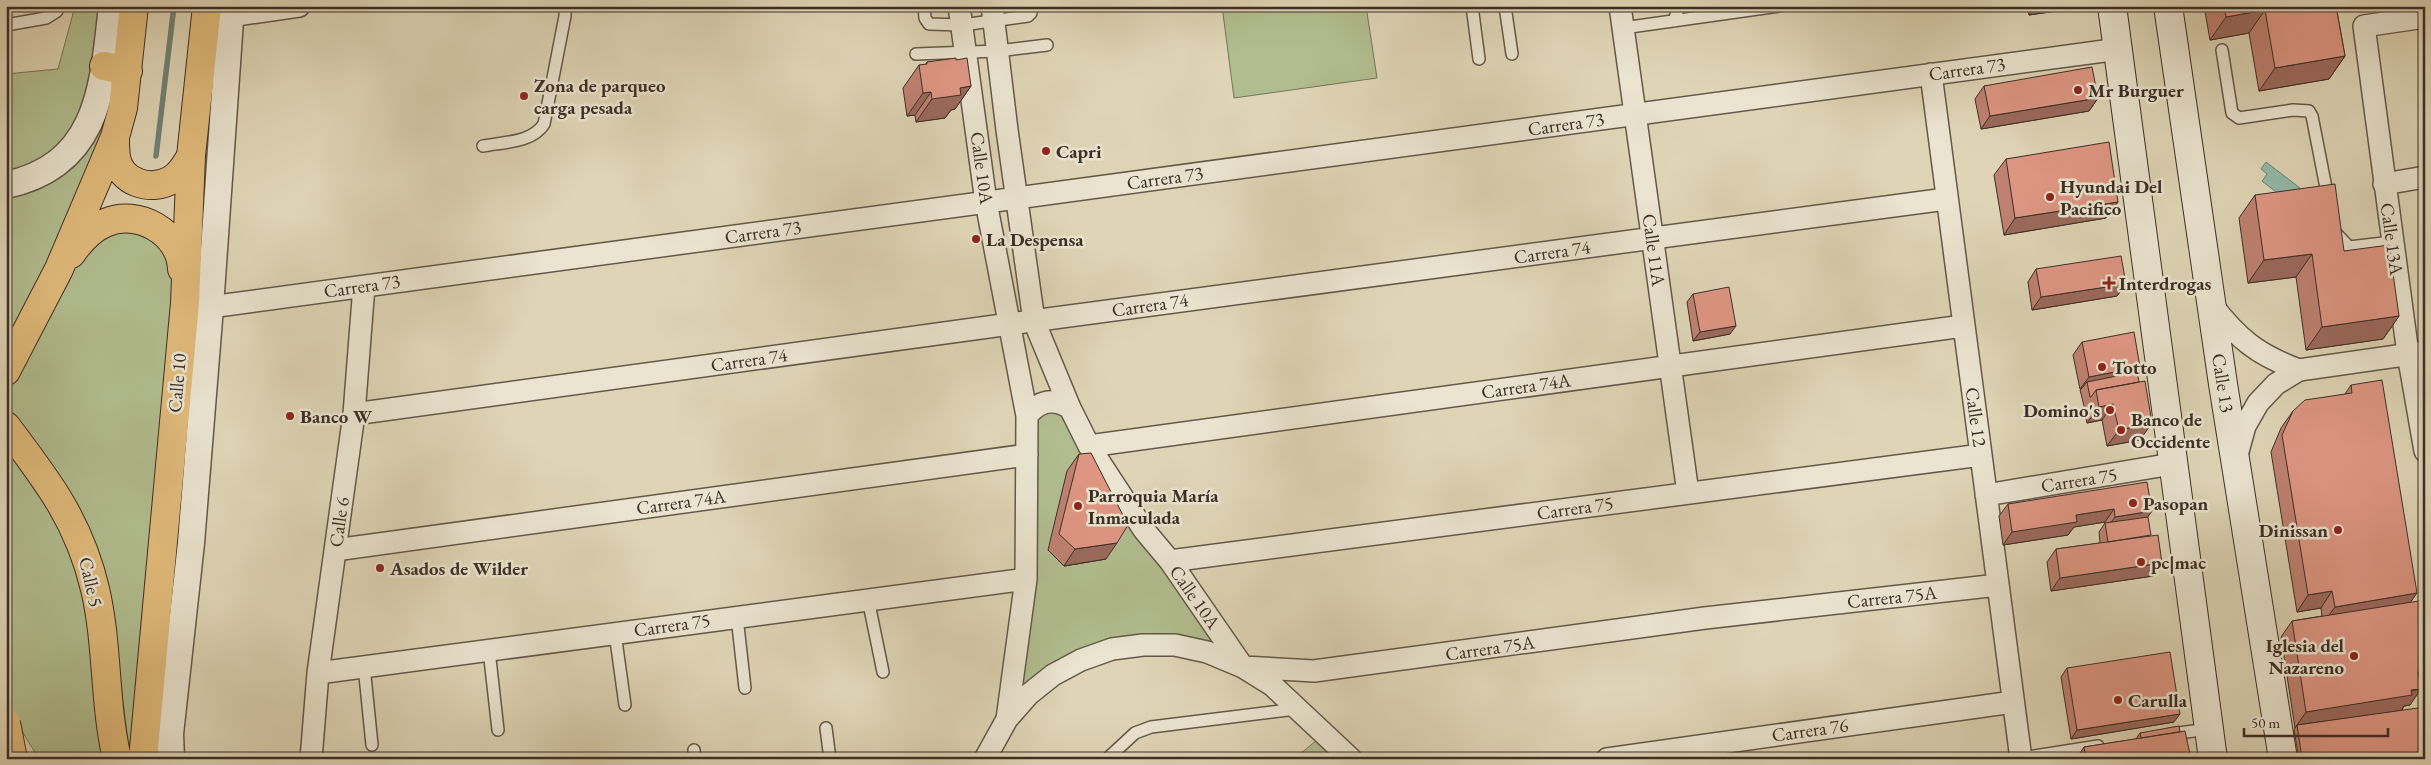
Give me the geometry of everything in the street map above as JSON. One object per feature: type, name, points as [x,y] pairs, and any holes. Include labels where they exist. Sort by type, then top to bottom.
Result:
[{"type":"main road","points":[[6,371],[59,269],[115,137],[123,108],[116,68],[134,6]]},
{"type":"main road","points":[[2112,6],[2213,759]]},
{"type":"main road","name":"Calle 13","points":[[2168,6],[2282,759]]},
{"type":"main road","name":"Calle 10","points":[[143,759],[197,305],[191,156],[222,10]]},
{"type":"main road","points":[[115,137],[116,158],[122,171],[132,180],[146,186],[160,185],[173,180],[191,156]]},
{"type":"main road","points":[[59,269],[77,244],[106,222],[125,218],[145,221],[162,230],[175,245],[197,305]]},
{"type":"main road","name":"Calle 5","points":[[6,426],[52,487],[74,527],[85,554],[95,590],[117,759]]},
{"type":"main road","points":[[6,723],[14,759]]},
{"type":"street","points":[[6,185],[43,173],[71,152],[88,127],[96,103],[116,68],[112,6]]},
{"type":"street","points":[[222,10],[299,6]]},
{"type":"street","name":"Calle 11A","points":[[1620,6],[1633,26],[1635,114],[1688,493]]},
{"type":"street","name":"Calle 10","points":[[171,759],[170,734],[191,543],[197,305],[222,10]]},
{"type":"street","name":"Calle 10A","points":[[993,14],[1016,198],[1034,321],[1070,408],[1089,446],[1144,530],[1170,561],[1244,667],[1272,686],[1351,759]]},
{"type":"street","name":"Calle 10A","points":[[960,15],[986,202],[1027,416],[1026,579],[1007,719],[985,759]]},
{"type":"street","name":"Calle 13A","points":[[2425,17],[2364,26],[2392,242],[2416,353],[2425,450]]},
{"type":"street","name":"Carrera 73","points":[[197,305],[364,286],[2119,49]]},
{"type":"street","name":"Calle 12","points":[[1931,74],[2021,759]]},
{"type":"street","points":[[2384,184],[2425,177]]},
{"type":"street","name":"Carrera 74","points":[[354,414],[1946,199]]},
{"type":"street","name":"Calle 6","points":[[312,759],[318,673],[354,414],[364,286]]},
{"type":"street","points":[[2212,305],[2230,328],[2250,347],[2273,361],[2299,370]]},
{"type":"street","name":"Carrera 74A","points":[[1089,446],[1963,326]]},
{"type":"street","points":[[2236,462],[2244,426],[2258,403],[2276,384],[2299,370],[2416,353]]},
{"type":"street","points":[[1027,416],[1036,406],[1043,403],[1057,402],[1070,408]]},
{"type":"street","name":"Carrera 75","points":[[1170,561],[1981,454]]},
{"type":"street","name":"Carrera 74A","points":[[335,550],[1027,455]]},
{"type":"street","name":"Carrera 75","points":[[1986,495],[2172,464]]},
{"type":"street","name":"Carrera 75","points":[[318,673],[1026,579]]},
{"type":"street","name":"Carrera 75A","points":[[1007,719],[1028,695],[1053,675],[1081,660],[1112,649],[1143,645],[1176,645],[1207,652],[1244,667],[1314,671],[1705,618],[1998,585]]},
{"type":"street","name":"Carrera 76","points":[[1607,759],[2013,702]]},
{"type":"lane","points":[[6,25],[50,17],[57,11],[58,6]]},
{"type":"lane","points":[[483,146],[531,137],[539,133],[545,116],[565,16],[565,6]]},
{"type":"lane","points":[[924,6],[925,18],[930,24],[960,15],[1028,16],[1031,13],[1030,6]]},
{"type":"lane","points":[[1472,6],[1479,59]]},
{"type":"lane","points":[[1505,6],[1512,54]]},
{"type":"lane","points":[[1674,21],[1678,6]]},
{"type":"lane","points":[[1633,26],[1779,6]]},
{"type":"lane","points":[[916,54],[998,51],[1048,45]]},
{"type":"lane","points":[[2222,50],[2232,113],[2239,118],[2293,110],[2309,111],[2312,116],[2334,232],[2349,247],[2392,242]]},
{"type":"lane","points":[[868,599],[883,672]]},
{"type":"lane","points":[[737,616],[744,688]]},
{"type":"lane","points":[[615,633],[625,705]]},
{"type":"lane","points":[[489,650],[498,730]]},
{"type":"lane","points":[[364,666],[372,745]]},
{"type":"lane","points":[[1106,759],[1135,733],[1151,727],[1296,709]]},
{"type":"lane","points":[[826,728],[830,759]]},
{"type":"lane","points":[[2162,736],[2209,729]]},
{"type":"lane","points":[[2021,759],[2114,744]]},
{"type":"shaded area","points":[[75,6],[112,6],[88,127],[115,137],[60,266],[106,222],[175,245],[143,759],[39,759],[6,705],[6,74],[58,69]]},
{"type":"shaded area","points":[[1222,6],[1366,6],[1377,78],[1234,98]]},
{"type":"shaded area","points":[[2266,162],[2300,188],[2289,202],[2262,181],[2267,174],[2261,169]]},
{"type":"shaded area","points":[[1057,402],[1243,667],[1175,645],[1081,660],[1007,719],[1027,416]],"holes":[[[1048,550],[1106,559],[1064,566]]]},
{"type":"shaded area","points":[[1323,735],[1351,759],[1294,759]]},
{"type":"building","points":[[2224,6],[2336,6],[2345,56],[2275,68],[2265,10],[2226,17]]},
{"type":"building","points":[[956,58],[956,60],[967,58],[971,86],[960,88],[961,95],[932,99],[931,92],[923,93],[919,65]]},
{"type":"building","points":[[2092,67],[2098,98],[1990,116],[1984,86]]},
{"type":"building","name":"Hyundai Del Pacifico","points":[[2109,142],[2118,202],[2015,218],[2006,159]]},
{"type":"building","points":[[2335,184],[2344,251],[2389,245],[2399,316],[2322,327],[2312,254],[2264,260],[2255,195]]},
{"type":"building","points":[[2121,256],[2126,284],[2041,297],[2036,269]]},
{"type":"building","points":[[1729,287],[1736,326],[1700,332],[1693,294]]},
{"type":"building","points":[[2134,332],[2140,367],[2089,377],[2082,342]]},
{"type":"building","points":[[2137,372],[2139,382],[2096,390],[2090,397],[2087,382]]},
{"type":"building","name":"Dinissan","points":[[2382,380],[2417,593],[2335,607],[2332,591],[2308,595],[2282,435],[2293,411],[2305,400],[2352,393],[2351,385]]},
{"type":"building","points":[[2145,381],[2152,423],[2119,430],[2113,404],[2099,407],[2096,390]]},
{"type":"building","points":[[1091,453],[1128,525],[1117,543],[1075,549],[1059,534],[1079,454]]},
{"type":"building","points":[[2147,482],[2152,511],[2115,517],[2114,509],[2076,515],[2077,522],[2012,532],[2008,504]]},
{"type":"building","points":[[2148,517],[2151,535],[2108,542],[2105,523]]},
{"type":"building","points":[[2158,535],[2162,563],[2060,578],[2056,549]]},
{"type":"building","name":"Iglesia del Nazareno","points":[[2425,600],[2425,670],[2418,672],[2421,689],[2411,690],[2412,695],[2306,712],[2292,621]]},
{"type":"building","name":"Carulla","points":[[2170,652],[2180,714],[2077,730],[2067,668]]},
{"type":"building","points":[[2425,707],[2425,759],[2302,759],[2297,725]]},
{"type":"building","points":[[2179,726],[2180,732],[2141,738],[2140,733]]},
{"type":"building","points":[[2185,731],[2191,759],[2164,759],[2172,757],[2163,759],[2086,759],[2084,747]]},
{"type":"waterway","points":[[156,156],[174,6]]},
{"type":"place","name":"Mr Burguer","points":[[2078,90]]},
{"type":"place","name":"Zona de parqueo carga pesada","points":[[524,96]]},
{"type":"place","name":"Capri","points":[[1046,151]]},
{"type":"place","name":"Hyundai Del Pacifico","points":[[2050,197]]},
{"type":"place","name":"La Despensa","points":[[976,239]]},
{"type":"place","name":"Interdrogas","points":[[2109,283]]},
{"type":"place","name":"Totto","points":[[2102,367]]},
{"type":"place","name":"Domino's","points":[[2110,410]]},
{"type":"place","name":"Banco W","points":[[290,416]]},
{"type":"place","name":"Banco de Occidente","points":[[2121,430]]},
{"type":"place","name":"Pasopan","points":[[2133,503]]},
{"type":"place","name":"Parroquia María Inmaculada","points":[[1078,506]]},
{"type":"place","name":"Dinissan","points":[[2338,530]]},
{"type":"place","name":"pc|mac","points":[[2141,562]]},
{"type":"place","name":"Asados de Wilder","points":[[380,568]]},
{"type":"place","name":"Iglesia del Nazareno","points":[[2354,656]]},
{"type":"place","name":"Carulla","points":[[2118,700]]}]
